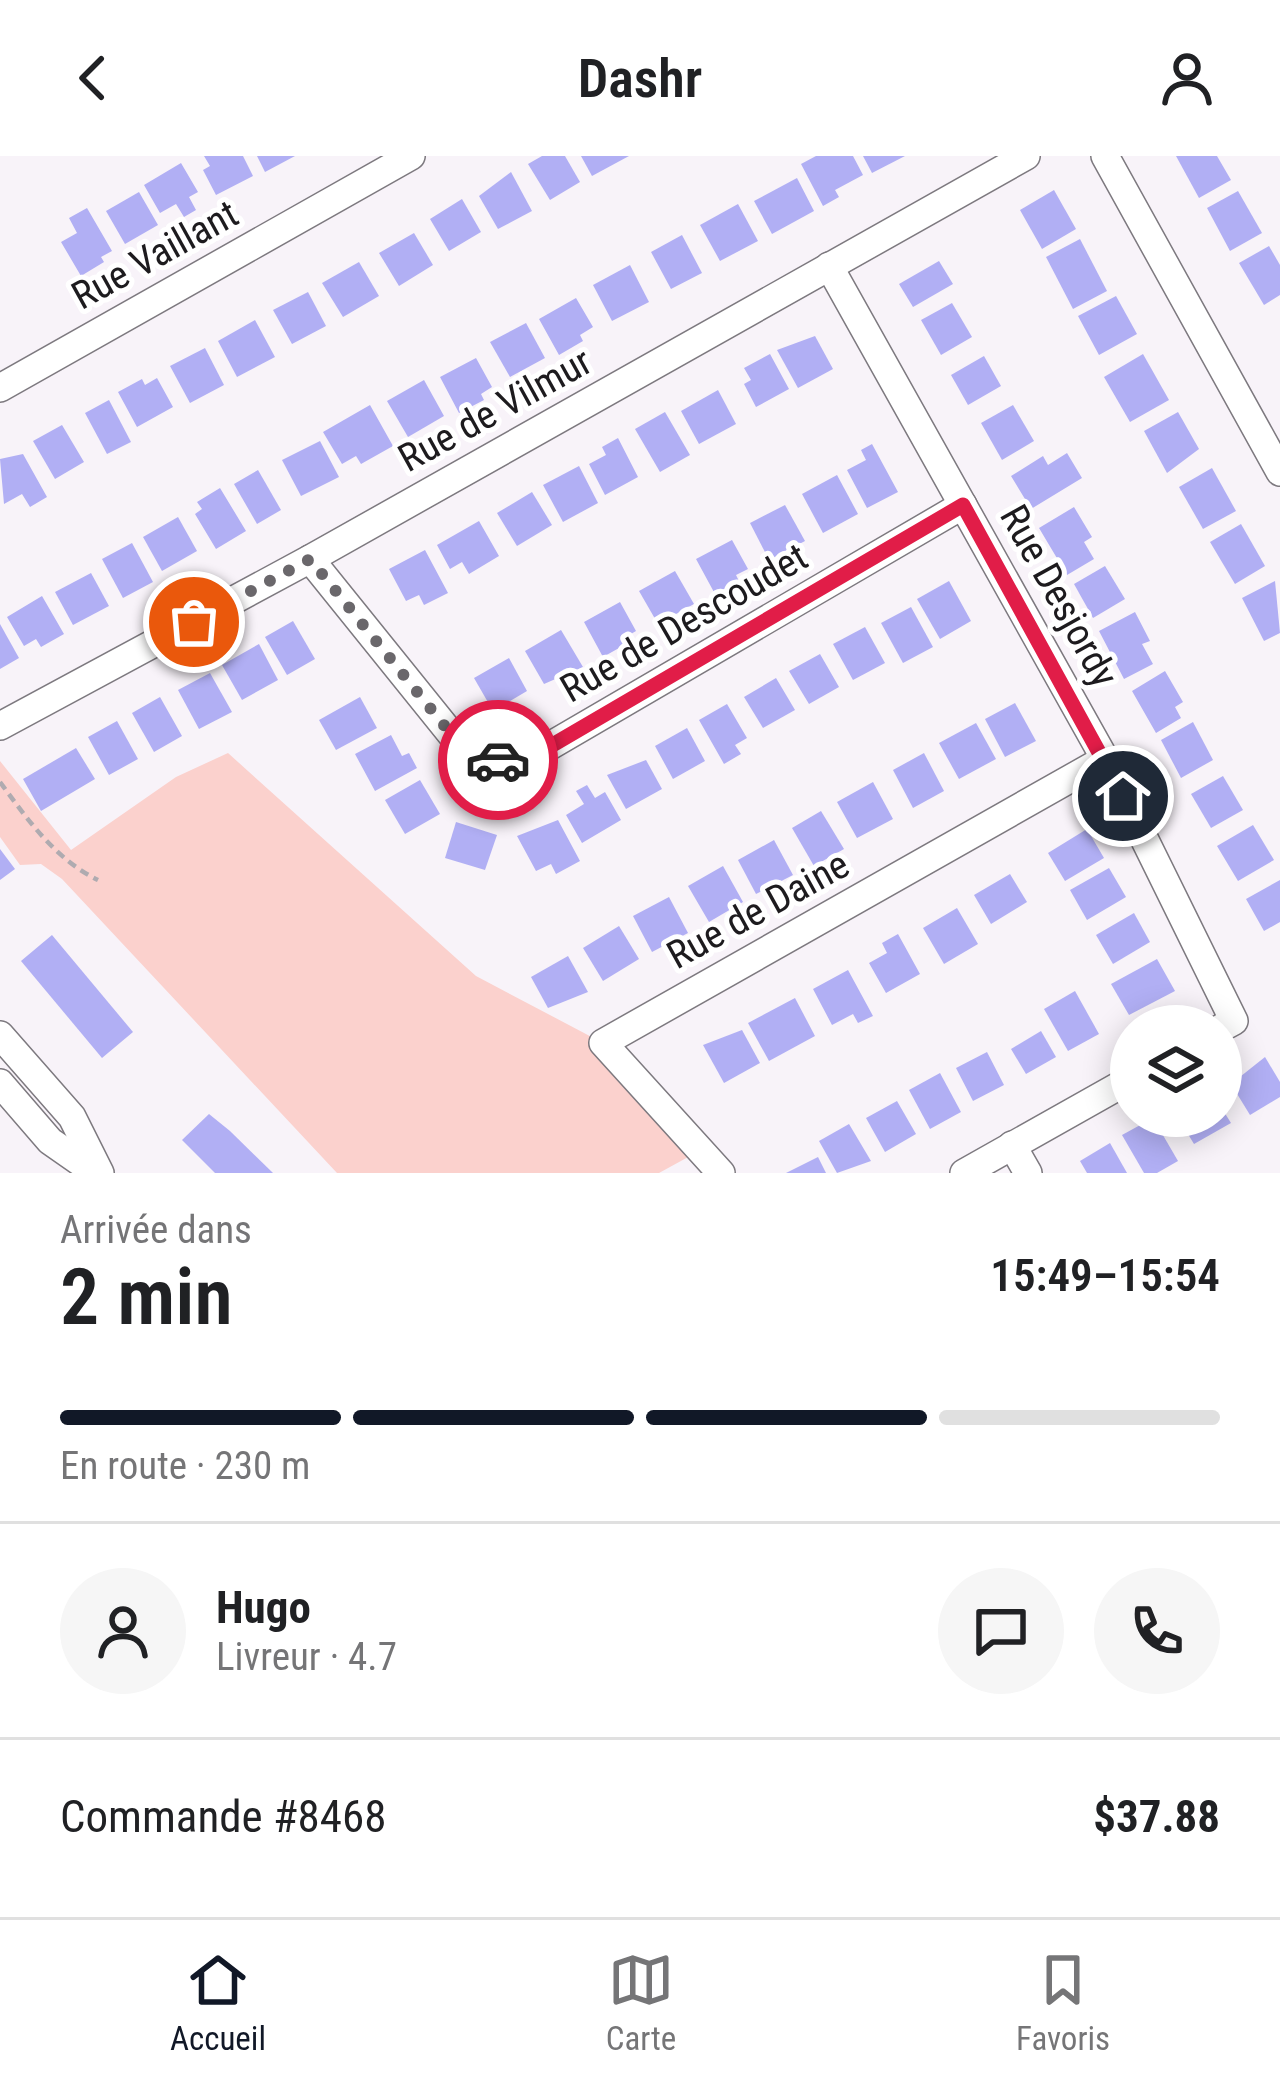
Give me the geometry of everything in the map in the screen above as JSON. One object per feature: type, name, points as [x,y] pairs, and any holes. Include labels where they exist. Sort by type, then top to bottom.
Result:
[{"type":"street","name":"Rue Vaillant","points":[[0,388],[411,156]]},
{"type":"street","name":"Rue de Vilmur","points":[[0,726],[310,559],[1026,156]]},
{"type":"street","points":[[1106,156],[1270,430],[1280,472]]},
{"type":"street","name":"Rue Desjordy","points":[[829,266],[1105,759],[1226,1005]]},
{"type":"street","name":"Rue de Descoudet","points":[[310,559],[468,755],[520,764],[963,505]]},
{"type":"street","name":"Rue de Daine","points":[[721,1173],[603,1042],[1105,759]]},
{"type":"street","points":[[1,1038],[72,1117],[98,1173]]},
{"type":"street","points":[[0,1083],[50,1141],[98,1173]]},
{"type":"street","points":[[964,1173],[1110,1090]]},
{"type":"street","points":[[1012,1145],[1028,1173]]},
{"type":"path","points":[[0,782],[36,830],[75,869],[98,880]]},
{"type":"shaded area","points":[[228,753],[476,976],[603,1043],[701,1150],[659,1173],[337,1173],[62,879],[41,864],[20,865],[0,837],[0,761],[71,850],[176,777]]},
{"type":"building","points":[[204,156],[243,156],[253,176],[216,195],[203,170],[210,166]]},
{"type":"building","points":[[257,156],[295,156],[265,172]]},
{"type":"building","points":[[542,156],[565,156],[580,182],[550,200],[528,164]]},
{"type":"building","points":[[581,156],[629,156],[592,176]]},
{"type":"building","points":[[816,156],[853,156],[863,175],[835,190],[839,197],[823,206],[801,164]]},
{"type":"building","points":[[863,156],[905,156],[872,173]]},
{"type":"building","points":[[1176,156],[1217,156],[1231,180],[1199,198]]},
{"type":"building","points":[[181,163],[198,192],[189,197],[196,210],[184,217],[176,204],[160,213],[144,185]]},
{"type":"building","points":[[511,172],[532,211],[498,229],[479,196]]},
{"type":"building","points":[[797,178],[814,211],[772,234],[754,201]]},
{"type":"building","points":[[1054,190],[1076,229],[1042,249],[1020,210]]},
{"type":"building","points":[[1238,191],[1262,233],[1230,251],[1207,208]]},
{"type":"building","points":[[139,192],[158,225],[125,244],[106,211]]},
{"type":"building","points":[[462,199],[481,232],[449,251],[430,219]]},
{"type":"building","points":[[738,204],[758,241],[720,261],[700,225]]},
{"type":"building","points":[[87,208],[112,251],[81,276],[61,242],[77,233],[69,218]]},
{"type":"building","points":[[414,233],[433,265],[399,286],[379,253]]},
{"type":"building","points":[[682,235],[702,273],[671,289],[651,252]]},
{"type":"building","points":[[1080,239],[1107,291],[1073,309],[1046,257]]},
{"type":"building","points":[[1269,246],[1280,265],[1280,295],[1264,305],[1239,263]]},
{"type":"building","points":[[939,261],[953,284],[913,307],[899,284]]},
{"type":"building","points":[[359,262],[379,296],[343,317],[322,283]]},
{"type":"building","points":[[630,265],[649,302],[612,321],[593,285]]},
{"type":"building","points":[[308,292],[326,326],[292,344],[273,310]]},
{"type":"building","points":[[1116,296],[1137,334],[1099,355],[1078,316]]},
{"type":"building","points":[[576,298],[593,327],[580,335],[583,341],[559,355],[539,319]]},
{"type":"building","points":[[952,303],[972,337],[941,355],[921,320]]},
{"type":"building","points":[[255,320],[275,357],[237,377],[218,341]]},
{"type":"building","points":[[526,323],[545,358],[510,377],[490,342]]},
{"type":"building","points":[[815,336],[833,369],[798,388],[777,350]]},
{"type":"building","points":[[205,348],[224,385],[190,403],[170,366]]},
{"type":"building","points":[[770,354],[789,389],[756,407],[744,384],[751,380],[744,368]]},
{"type":"building","points":[[1143,354],[1169,400],[1130,422],[1104,377]]},
{"type":"building","points":[[984,356],[1001,386],[968,405],[951,375]]},
{"type":"building","points":[[476,358],[492,387],[481,394],[484,400],[459,413],[440,377]]},
{"type":"building","points":[[157,378],[173,407],[137,427],[118,392],[142,379],[145,385]]},
{"type":"building","points":[[424,380],[444,416],[408,437],[387,401]]},
{"type":"building","points":[[718,390],[736,424],[699,444],[681,411]]},
{"type":"building","points":[[109,400],[131,442],[107,454],[85,413]]},
{"type":"building","points":[[370,405],[393,446],[361,464],[356,456],[342,464],[323,432]]},
{"type":"building","points":[[1013,405],[1034,441],[1002,460],[981,423]]},
{"type":"building","points":[[665,412],[690,455],[660,472],[635,429]]},
{"type":"building","points":[[1178,412],[1199,449],[1167,473],[1144,431]]},
{"type":"building","points":[[62,425],[84,462],[55,479],[33,441]]},
{"type":"building","points":[[618,438],[638,477],[605,495],[589,464],[606,455],[602,447]]},
{"type":"building","points":[[320,441],[339,477],[301,496],[282,460]]},
{"type":"building","points":[[872,444],[898,492],[867,508],[847,470],[866,460],[861,450]]},
{"type":"building","points":[[1067,453],[1082,478],[1031,509],[1011,476],[1043,456],[1048,465]]},
{"type":"building","points":[[23,454],[47,497],[30,507],[22,494],[4,504],[0,459]]},
{"type":"building","points":[[579,466],[598,503],[563,522],[543,485]]},
{"type":"building","points":[[1212,468],[1236,511],[1203,529],[1179,487]]},
{"type":"building","points":[[258,470],[281,510],[257,524],[234,484]]},
{"type":"building","points":[[837,475],[858,514],[823,533],[802,494]]},
{"type":"building","points":[[220,488],[246,531],[216,549],[195,514],[202,509],[197,502]]},
{"type":"building","points":[[532,492],[552,525],[517,546],[497,513]]},
{"type":"building","points":[[785,505],[805,541],[769,560],[750,523]]},
{"type":"building","points":[[1074,507],[1092,537],[1084,542],[1094,559],[1067,575],[1039,528]]},
{"type":"building","points":[[178,517],[197,551],[162,571],[143,537]]},
{"type":"building","points":[[479,521],[499,556],[469,574],[462,562],[450,569],[437,545]]},
{"type":"building","points":[[1241,524],[1265,566],[1235,584],[1210,542]]},
{"type":"building","points":[[732,540],[748,569],[736,575],[739,581],[715,594],[696,559]]},
{"type":"building","points":[[132,543],[153,582],[123,598],[102,559]]},
{"type":"building","points":[[425,550],[448,593],[424,605],[419,595],[406,601],[389,569]]},
{"type":"building","points":[[1105,566],[1125,599],[1093,618],[1074,584]]},
{"type":"building","points":[[675,571],[694,604],[658,624],[639,591]]},
{"type":"building","points":[[91,573],[109,606],[73,625],[55,592]]},
{"type":"building","points":[[949,581],[971,621],[940,639],[917,599]]},
{"type":"building","points":[[1275,581],[1280,633],[1264,641],[1242,598]]},
{"type":"building","points":[[42,596],[64,634],[41,647],[36,639],[24,646],[7,617]]},
{"type":"building","points":[[620,602],[636,631],[624,638],[628,643],[603,657],[584,622]]},
{"type":"building","points":[[911,607],[933,647],[903,663],[881,623]]},
{"type":"building","points":[[1135,612],[1150,641],[1142,644],[1153,664],[1124,679],[1099,631]]},
{"type":"building","points":[[293,621],[315,659],[287,675],[265,637]]},
{"type":"building","points":[[0,624],[19,658],[0,669]]},
{"type":"building","points":[[865,627],[885,663],[853,680],[833,644]]},
{"type":"building","points":[[561,630],[583,667],[544,684],[525,651]]},
{"type":"building","points":[[259,644],[278,680],[242,700],[222,665]]},
{"type":"building","points":[[820,654],[839,687],[809,704],[789,671]]},
{"type":"building","points":[[509,658],[527,691],[493,711],[474,678]]},
{"type":"building","points":[[1165,671],[1183,702],[1175,707],[1181,718],[1156,733],[1132,691]]},
{"type":"building","points":[[210,673],[232,712],[199,729],[178,690]]},
{"type":"building","points":[[776,678],[795,710],[763,728],[744,697]]},
{"type":"building","points":[[160,697],[182,736],[154,752],[132,713]]},
{"type":"building","points":[[360,697],[377,728],[336,750],[319,720]]},
{"type":"building","points":[[1015,703],[1036,741],[1005,757],[985,719]]},
{"type":"building","points":[[727,704],[747,738],[735,745],[741,754],[724,764],[699,720]]},
{"type":"building","points":[[117,721],[138,759],[109,775],[88,737]]},
{"type":"building","points":[[1193,722],[1213,760],[1181,778],[1161,740]]},
{"type":"building","points":[[976,723],[996,759],[959,779],[939,743]]},
{"type":"building","points":[[687,728],[705,761],[673,779],[655,746]]},
{"type":"building","points":[[391,735],[402,756],[409,753],[417,768],[375,791],[355,754]]},
{"type":"building","points":[[76,748],[95,779],[41,811],[23,779]]},
{"type":"building","points":[[924,753],[944,791],[913,808],[893,770]]},
{"type":"building","points":[[646,760],[662,789],[626,809],[607,775]]},
{"type":"building","points":[[1223,776],[1243,810],[1211,828],[1191,794]]},
{"type":"building","points":[[420,780],[440,814],[405,834],[385,800]]},
{"type":"building","points":[[873,782],[893,819],[857,838],[837,802]]},
{"type":"building","points":[[587,785],[595,798],[605,792],[621,820],[582,843],[566,815],[584,804],[576,791]]},
{"type":"building","points":[[821,811],[844,849],[814,866],[792,828]]},
{"type":"building","points":[[558,820],[580,861],[556,874],[551,864],[536,871],[517,836]]},
{"type":"building","points":[[456,822],[497,835],[485,870],[445,858]]},
{"type":"building","points":[[1253,825],[1274,860],[1238,881],[1217,846]]},
{"type":"building","points":[[1087,829],[1104,858],[1065,881],[1048,853]]},
{"type":"building","points":[[774,840],[793,875],[756,894],[738,860]]},
{"type":"building","points":[[0,849],[15,869],[0,880]]},
{"type":"building","points":[[723,866],[743,902],[709,922],[688,886]]},
{"type":"building","points":[[1109,868],[1126,897],[1087,920],[1070,890]]},
{"type":"building","points":[[1010,874],[1027,902],[991,924],[974,895]]},
{"type":"building","points":[[1280,880],[1280,922],[1264,931],[1246,899]]},
{"type":"building","points":[[669,897],[688,933],[652,952],[633,916]]},
{"type":"building","points":[[957,908],[978,944],[944,964],[923,928]]},
{"type":"building","points":[[1134,913],[1150,942],[1113,964],[1096,935]]},
{"type":"building","points":[[619,926],[639,959],[603,981],[583,948]]},
{"type":"building","points":[[898,934],[920,974],[886,993],[869,963],[887,953],[882,943]]},
{"type":"building","points":[[52,935],[133,1032],[102,1058],[21,961]]},
{"type":"building","points":[[568,956],[588,992],[548,1008],[531,977]]},
{"type":"building","points":[[1157,959],[1175,991],[1148,1005],[1123,1005],[1111,984]]},
{"type":"building","points":[[848,970],[873,1016],[858,1023],[853,1014],[832,1025],[813,989]]},
{"type":"building","points":[[1075,991],[1099,1034],[1068,1051],[1044,1009]]},
{"type":"building","points":[[795,998],[815,1036],[769,1061],[748,1023]]},
{"type":"building","points":[[742,1030],[760,1063],[724,1083],[703,1045]]},
{"type":"building","points":[[1041,1031],[1056,1057],[1026,1074],[1011,1049]]},
{"type":"building","points":[[987,1052],[1004,1085],[973,1101],[956,1068]]},
{"type":"building","points":[[1265,1057],[1280,1082],[1280,1097],[1250,1115],[1242,1102],[1242,1075]]},
{"type":"building","points":[[940,1073],[961,1112],[930,1129],[909,1090]]},
{"type":"building","points":[[897,1101],[916,1134],[885,1152],[866,1118]]},
{"type":"building","points":[[209,1114],[273,1173],[215,1173],[182,1140]]},
{"type":"building","points":[[849,1124],[871,1161],[837,1173],[819,1141]]},
{"type":"building","points":[[1123,1137],[1164,1137],[1178,1161],[1157,1173],[1144,1173]]},
{"type":"building","points":[[1110,1143],[1127,1173],[1087,1173],[1080,1161]]},
{"type":"building","points":[[818,1157],[826,1173],[786,1173]]},
{"type":"way so far","points":[[194,622],[310,559],[468,755],[498,760]]},
{"type":"route","points":[[498,760],[520,764],[963,505],[1123,796]]}]
